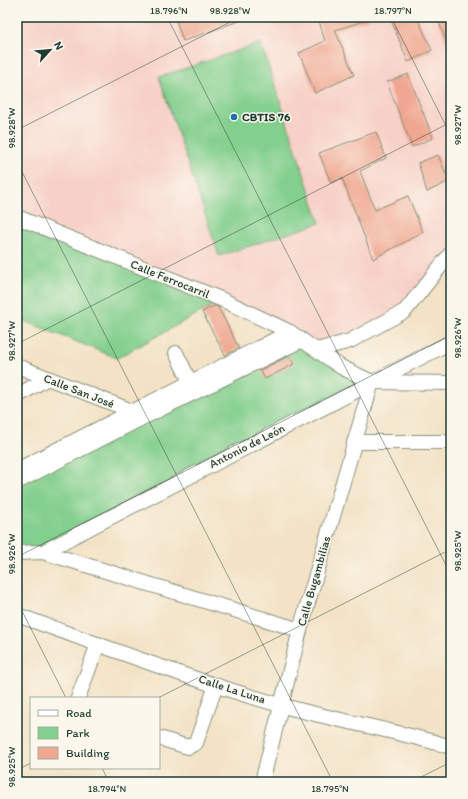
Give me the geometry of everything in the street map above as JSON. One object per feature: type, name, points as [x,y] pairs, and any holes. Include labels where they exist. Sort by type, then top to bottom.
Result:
[{"type":"street","name":"Calle Ferrocarril","points":[[17,217],[224,300],[290,332],[341,367],[372,382]]},
{"type":"street","points":[[317,350],[350,341],[405,311],[451,253]]},
{"type":"street","points":[[193,387],[290,332]]},
{"type":"street","points":[[17,470],[193,387],[302,340]]},
{"type":"street","name":"Antonio de León","points":[[44,552],[451,342]]},
{"type":"street","points":[[176,353],[193,387]]},
{"type":"street","name":"Calle San José","points":[[17,366],[136,415]]},
{"type":"street","points":[[17,396],[46,379]]},
{"type":"street","points":[[372,382],[451,383]]},
{"type":"street","name":"Calle Bugambilias","points":[[262,782],[300,630],[372,382]]},
{"type":"street","points":[[17,482],[136,415]]},
{"type":"street","points":[[354,442],[451,442]]},
{"type":"street","points":[[17,553],[44,552],[300,630]]},
{"type":"street","name":"Calle La Luna","points":[[17,615],[216,685],[281,706],[416,737],[451,747]]},
{"type":"street","points":[[78,697],[98,644]]},
{"type":"street","points":[[160,738],[188,747],[196,743],[216,685]]},
{"type":"shaded area","name":"CBTIS 76","points":[[17,17],[451,17],[451,251],[405,311],[314,349],[302,340],[17,217]]},
{"type":"green space","points":[[261,43],[320,223],[219,256],[159,77]]},
{"type":"green space","points":[[17,217],[223,300],[117,358],[17,318]]},
{"type":"green space","points":[[302,340],[372,382],[43,552],[17,553],[17,470]]},
{"type":"building","points":[[175,17],[247,17],[247,18],[183,41]]},
{"type":"building","points":[[318,17],[369,17],[370,19],[335,30],[354,75],[315,93],[299,53],[325,41]]},
{"type":"building","points":[[390,17],[417,17],[432,50],[408,62]]},
{"type":"building","points":[[444,17],[451,17],[450,51],[438,20]]},
{"type":"building","points":[[408,74],[433,138],[412,147],[387,82]]},
{"type":"building","points":[[376,132],[386,158],[360,171],[375,210],[408,196],[423,232],[373,259],[342,178],[331,183],[319,153]]},
{"type":"building","points":[[438,155],[449,181],[427,192],[418,163]]},
{"type":"building","points":[[214,306],[218,307],[239,348],[225,355],[202,312]]},
{"type":"building","points":[[289,356],[294,364],[265,379],[260,370]]},
{"type":"place","name":"CBTIS 76","points":[[234,117]]}]
